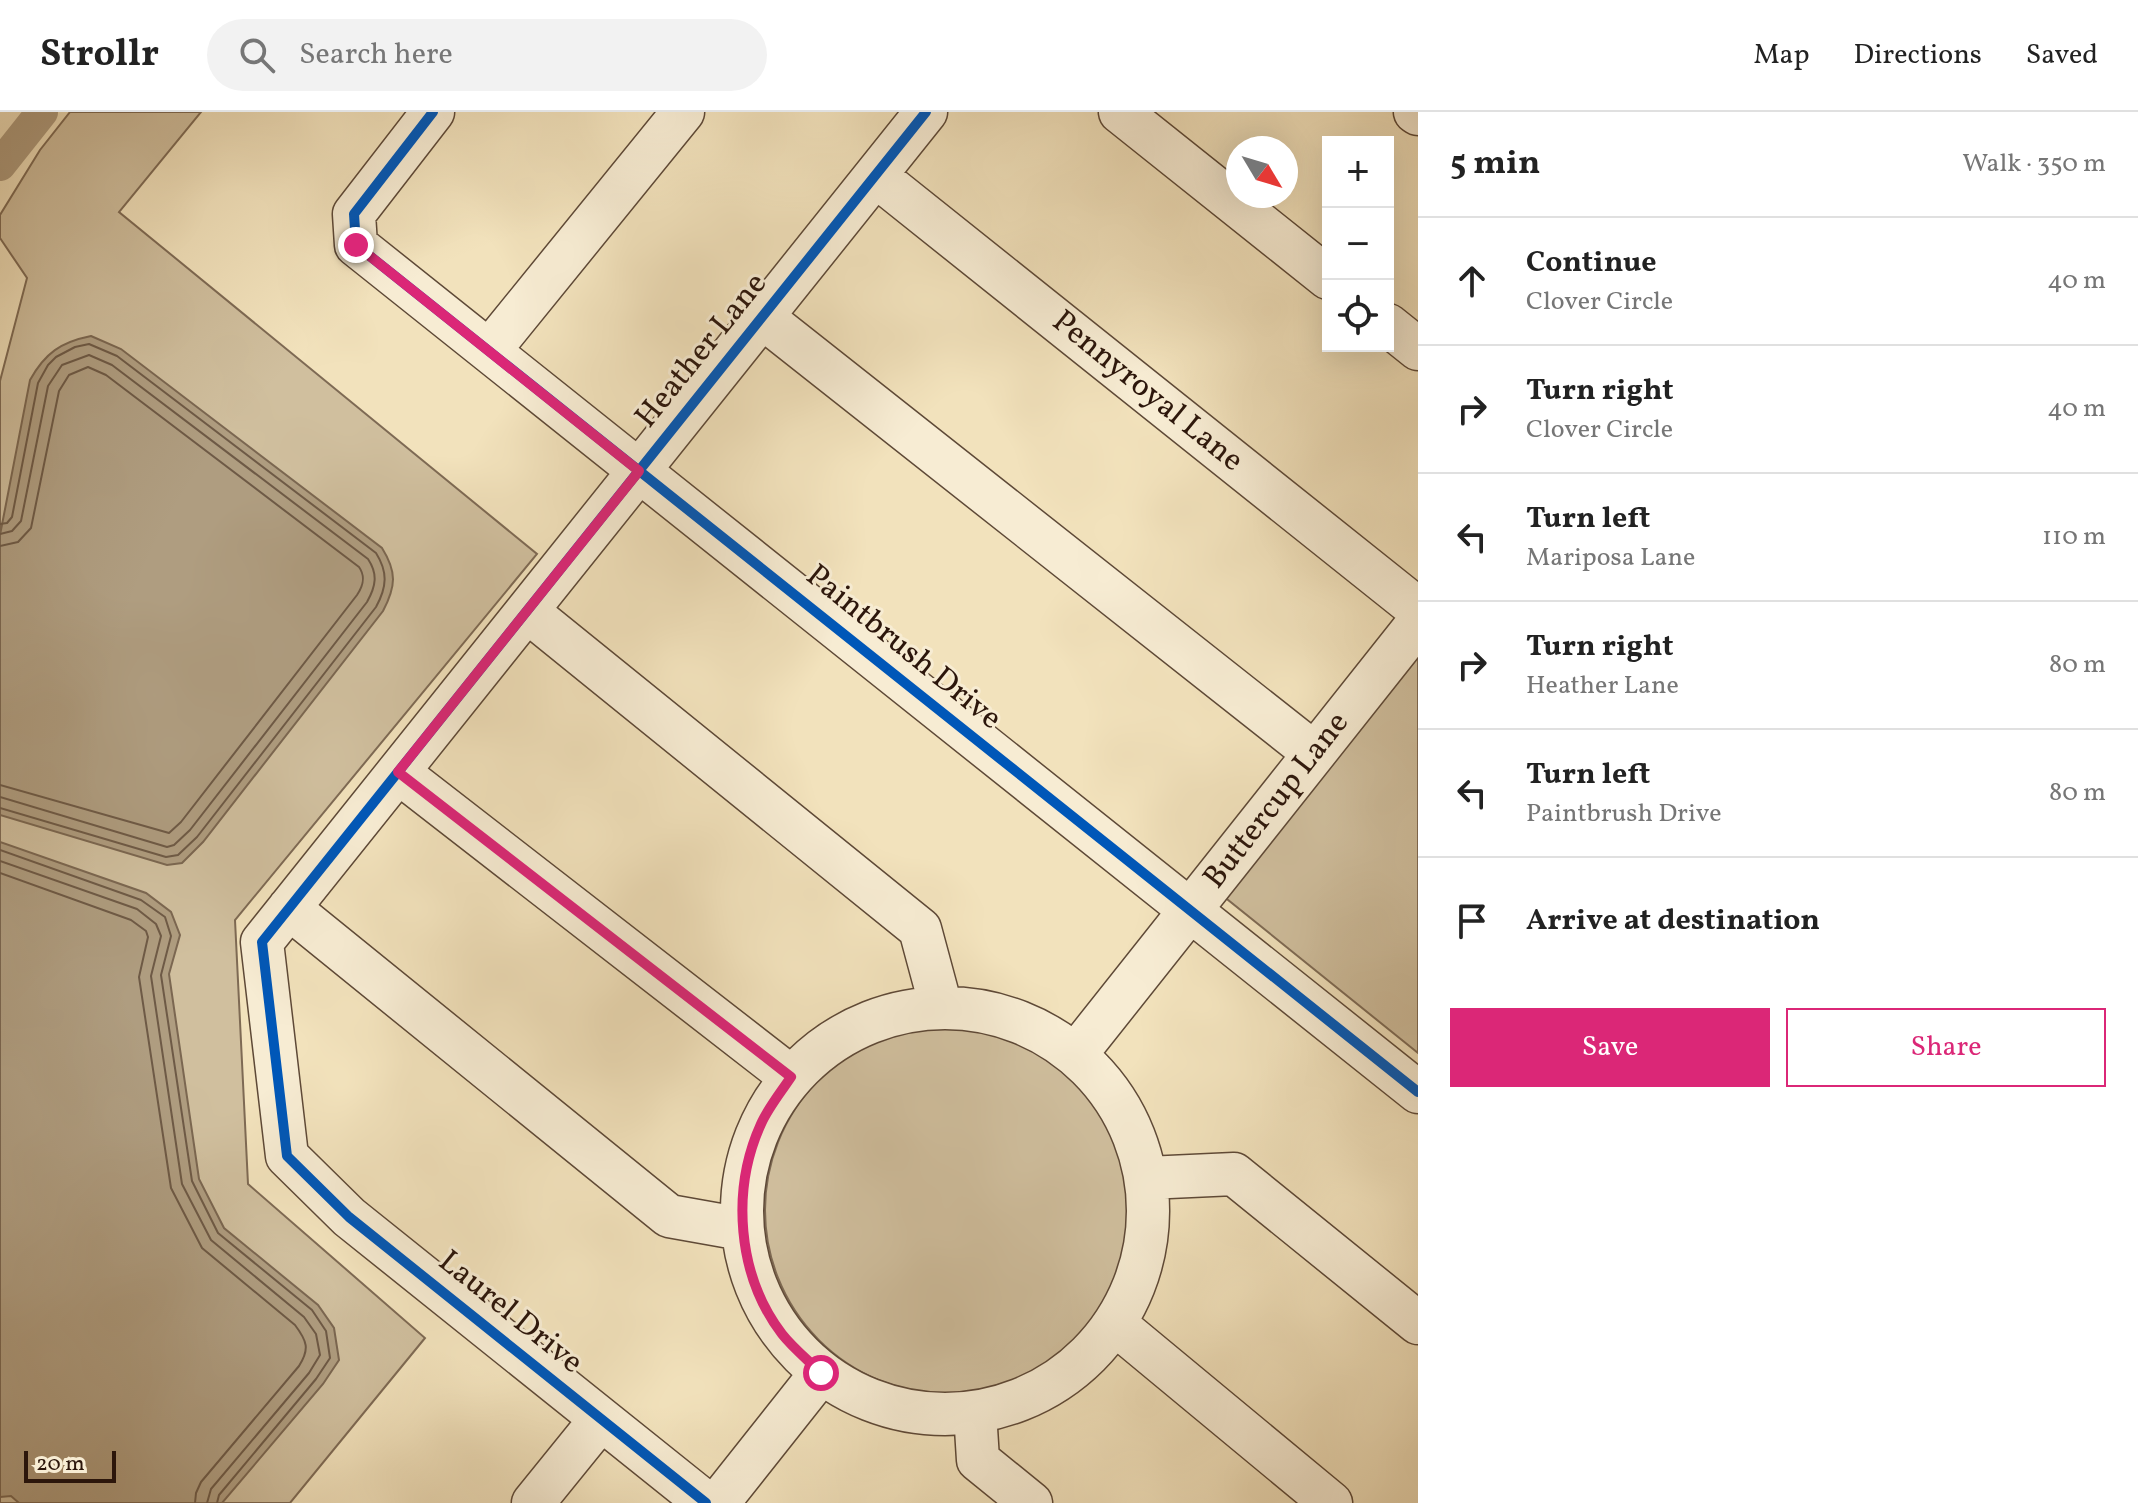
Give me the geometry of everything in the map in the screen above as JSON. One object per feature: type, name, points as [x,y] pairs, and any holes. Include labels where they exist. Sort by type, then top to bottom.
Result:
[{"type":"street","name":"Paintbrush Drive","points":[[433,112],[354,214],[356,245],[1418,1092]]},
{"type":"street","points":[[489,351],[683,112]]},
{"type":"street","name":"Heather Lane","points":[[287,1156],[262,942],[926,112]]},
{"type":"street","points":[[1120,112],[1322,273]]},
{"type":"street","name":"Pennyroyal Lane","points":[[876,176],[1418,609]]},
{"type":"street","points":[[762,317],[1314,753]]},
{"type":"street","points":[[1394,330],[1418,349]]},
{"type":"street","points":[[527,611],[920,929],[941,1007]]},
{"type":"street","name":"Buttercup Lane","points":[[1076,1054],[1418,623]]},
{"type":"street","points":[[398,772],[791,1077]]},
{"type":"street","points":[[289,908],[669,1216],[742,1229]]},
{"type":"street","points":[[941,1007],[977,1009],[1013,1018],[1046,1033],[1076,1054],[1102,1079],[1123,1110],[1138,1143],[1147,1178],[1148,1229],[1137,1278],[1115,1324],[1077,1366],[1030,1396],[975,1412],[934,1415],[894,1409],[855,1394],[821,1373],[782,1333],[754,1284],[742,1229],[745,1175],[761,1123],[791,1077],[834,1040],[885,1016],[941,1007]]},
{"type":"street","name":"Laurel Drive","points":[[287,1156],[349,1217],[706,1503]]},
{"type":"street","points":[[1147,1178],[1234,1174],[1418,1323]]},
{"type":"street","points":[[1115,1324],[1331,1503]]},
{"type":"street","points":[[718,1503],[821,1373]]},
{"type":"street","points":[[975,1412],[978,1460],[1031,1503]]},
{"type":"street","points":[[533,1503],[601,1419]]},
{"type":"shaded area","points":[[70,112],[201,112],[119,212],[537,554],[235,920],[248,1184],[425,1338],[290,1503],[0,1503],[0,381],[27,278],[0,238],[0,215],[40,150]]},
{"type":"shaded area","points":[[1418,643],[1418,1053],[1217,891]]},
{"type":"shaded area","points":[[949,1026],[985,1030],[1019,1040],[1051,1057],[1079,1080],[1102,1108],[1119,1140],[1129,1174],[1133,1210],[1129,1246],[1119,1280],[1102,1312],[1079,1340],[1051,1363],[1019,1380],[985,1390],[949,1394],[913,1390],[879,1380],[847,1363],[819,1340],[796,1312],[779,1280],[769,1246],[765,1210],[769,1174],[779,1140],[796,1108],[819,1080],[847,1057],[879,1040],[913,1030]]},
{"type":"water","points":[[91,336],[121,349],[382,548],[392,572],[392,586],[383,611],[203,842],[182,863],[167,865],[0,815],[0,535],[30,380],[55,350]]},
{"type":"water","points":[[0,842],[146,893],[171,912],[180,935],[169,974],[199,1179],[224,1228],[318,1305],[334,1328],[339,1360],[323,1384],[222,1503],[19,1503],[11,1496],[0,1497]]},
{"type":"waterway","points":[[0,165],[42,112]]},
{"type":"cycle path","points":[[433,112],[354,214],[356,245],[1418,1092]]},
{"type":"cycle path","points":[[706,1503],[349,1217],[287,1156],[262,942],[926,112]]},
{"type":"route","points":[[356,245],[639,471],[398,772],[791,1077],[761,1123],[745,1175],[742,1229],[754,1284],[782,1333],[821,1373]]}]
